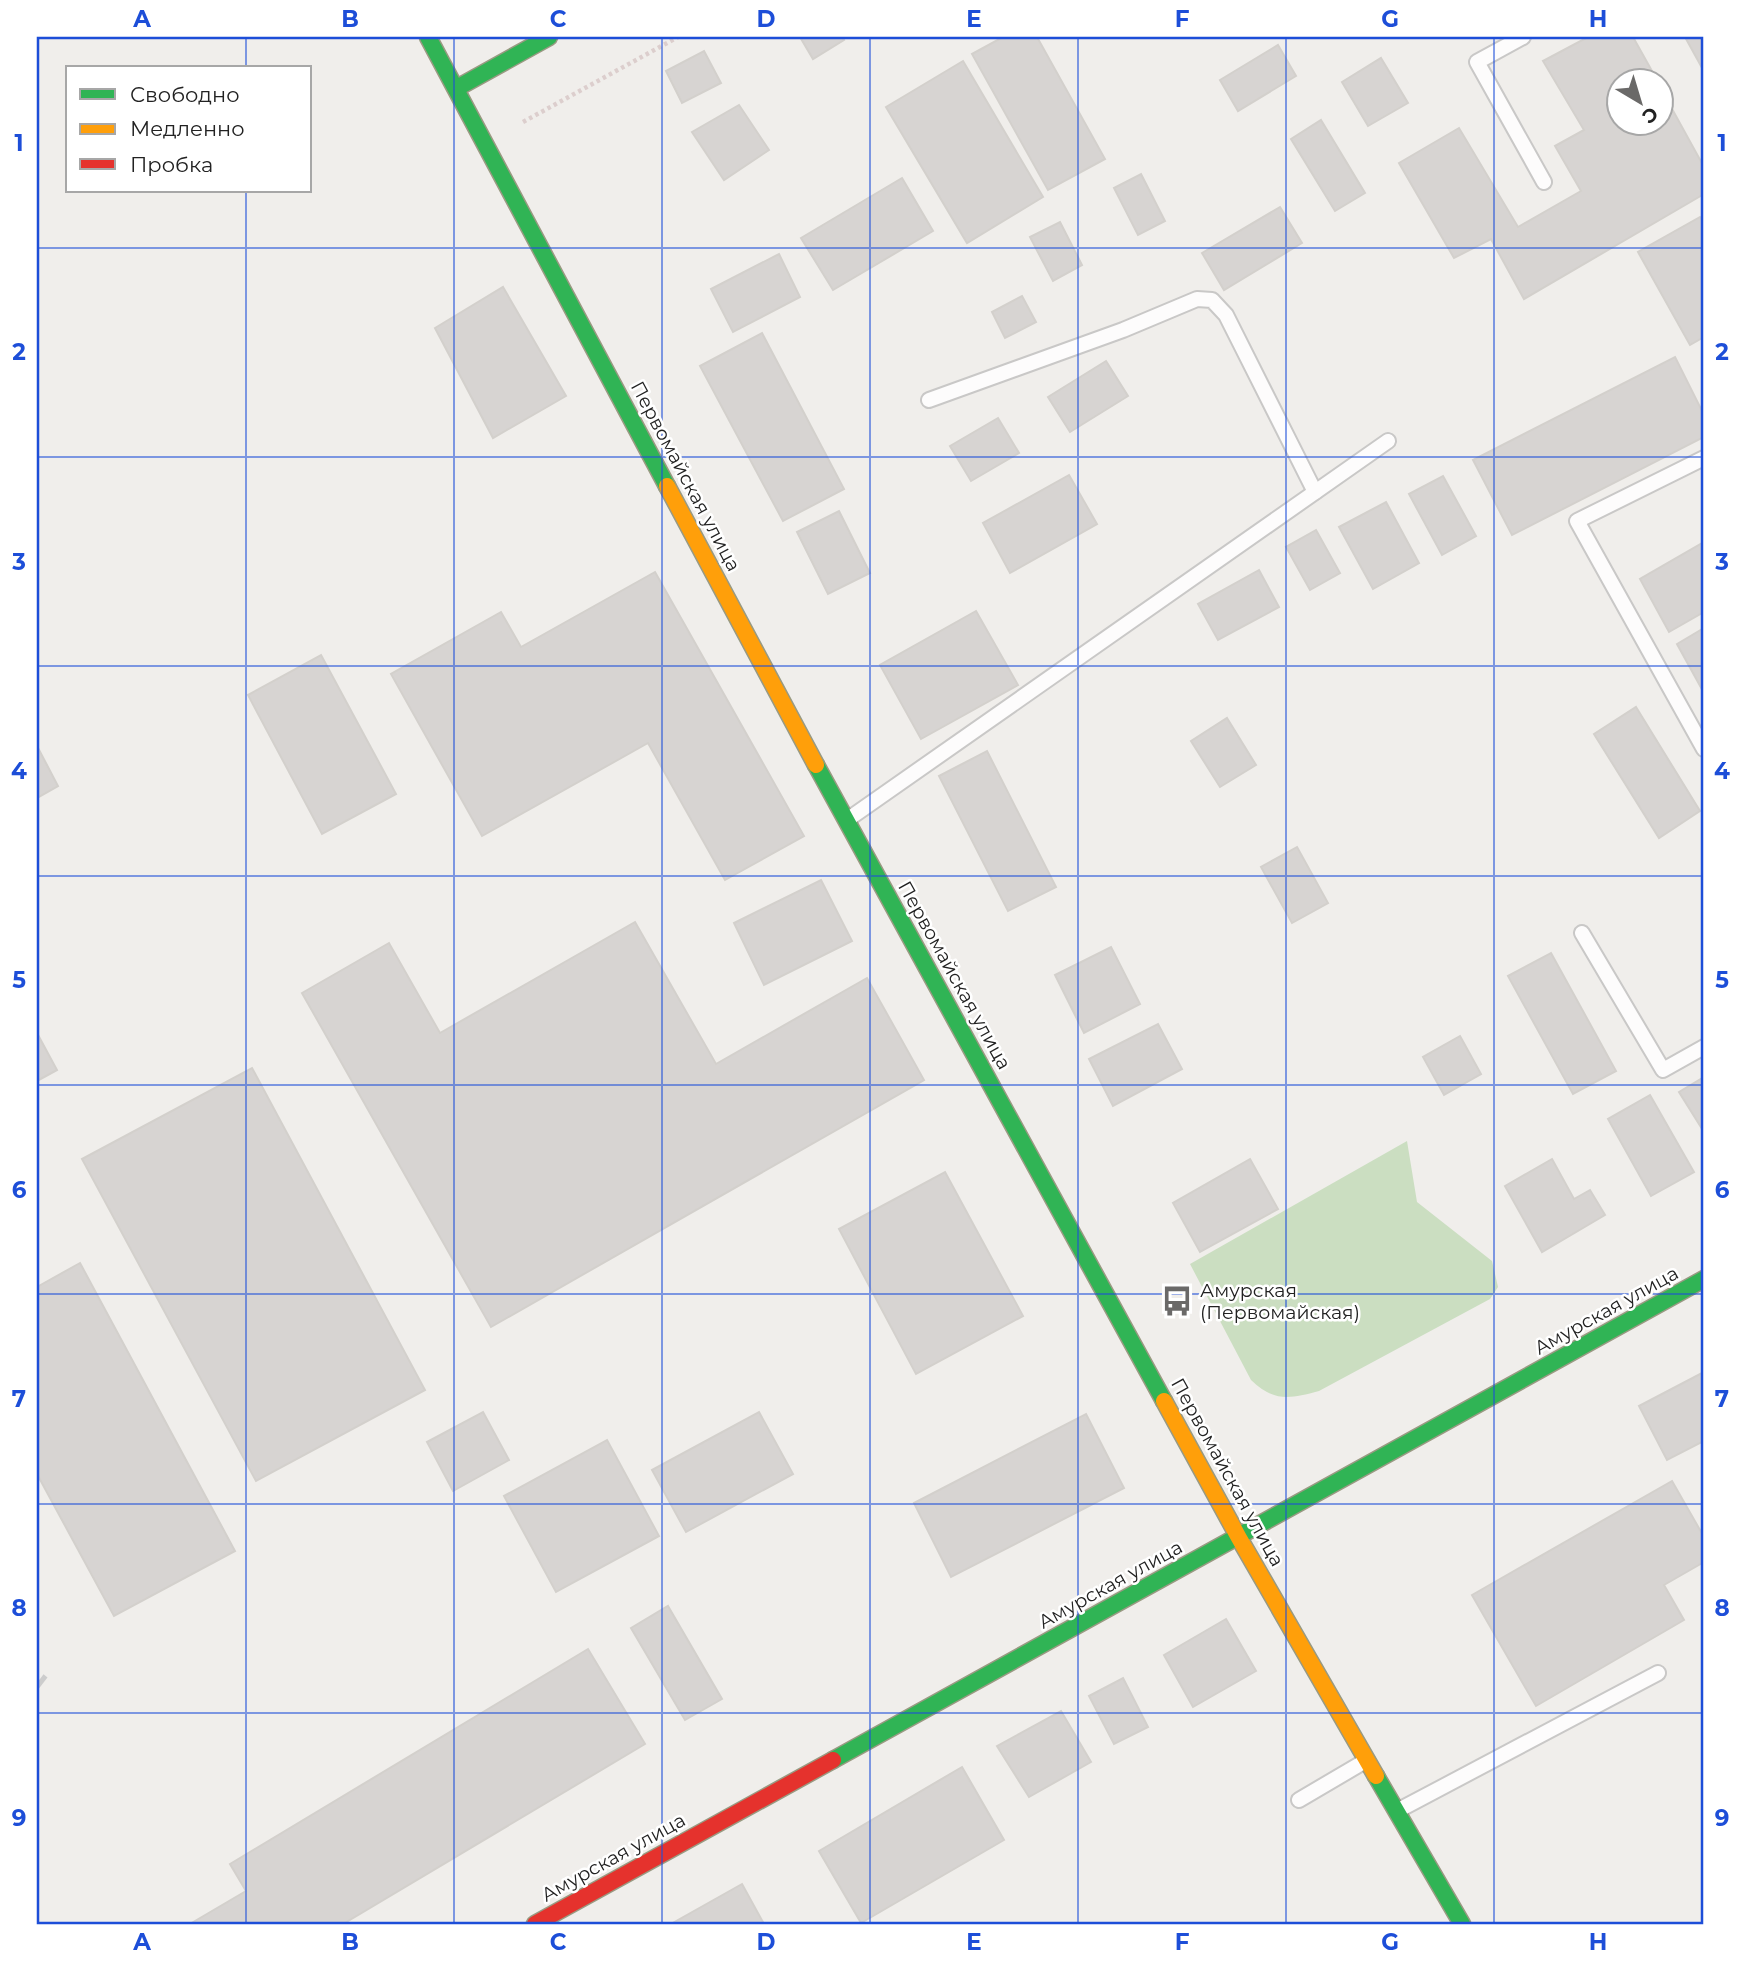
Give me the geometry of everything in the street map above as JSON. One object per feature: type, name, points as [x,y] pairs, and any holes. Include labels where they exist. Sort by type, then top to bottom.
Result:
[{"type":"street","name":"Первомайская улица","points":[[428,37],[846,821],[1239,1538],[1462,1924]]},
{"type":"street","points":[[457,88],[549,37]]},
{"type":"street","name":"Амурская улица","points":[[535,1924],[1239,1538],[1704,1279]]},
{"type":"lane","points":[[1523,37],[1477,62],[1545,182]]},
{"type":"lane","points":[[929,400],[1122,330],[1196,299],[1212,300],[1226,315],[1315,492]]},
{"type":"lane","points":[[846,821],[1388,441]]},
{"type":"lane","points":[[1704,458],[1577,521],[1704,750]]},
{"type":"lane","points":[[1582,933],[1662,1070],[1704,1047]]},
{"type":"lane","points":[[1397,1811],[1658,1673]]},
{"type":"lane","points":[[1299,1800],[1367,1760]]},
{"type":"path","points":[[523,122],[678,37]]},
{"type":"green space","points":[[1407,1141],[1417,1202],[1492,1261],[1498,1287],[1490,1299],[1319,1391],[1290,1397],[1267,1392],[1251,1380],[1190,1264]]},
{"type":"building","points":[[800,37],[842,37],[844,40],[813,59]]},
{"type":"building","points":[[1003,37],[1037,37],[1105,159],[1048,190],[972,54]]},
{"type":"building","points":[[1588,37],[1633,37],[1649,66],[1604,66],[1604,136],[1674,136],[1674,112],[1704,167],[1704,194],[1524,299],[1491,239],[1454,258],[1399,163],[1459,128],[1518,227],[1581,191],[1555,146],[1584,130],[1543,61]]},
{"type":"building","points":[[1685,37],[1704,37],[1704,72],[1701,66]]},
{"type":"building","points":[[1278,45],[1296,76],[1238,111],[1220,80]]},
{"type":"building","points":[[704,51],[721,83],[682,103],[666,71]]},
{"type":"building","points":[[1381,58],[1408,103],[1368,126],[1342,82]]},
{"type":"building","points":[[963,61],[1043,197],[967,243],[886,107]]},
{"type":"building","points":[[739,105],[769,150],[724,180],[692,132]]},
{"type":"building","points":[[1321,120],[1365,193],[1335,211],[1291,139]]},
{"type":"building","points":[[1141,174],[1165,221],[1138,235],[1114,188]]},
{"type":"building","points":[[902,178],[933,231],[833,290],[801,238]]},
{"type":"building","points":[[1280,207],[1302,243],[1224,290],[1202,253]]},
{"type":"building","points":[[1700,217],[1704,223],[1704,337],[1690,345],[1638,252]]},
{"type":"building","points":[[1060,222],[1082,265],[1053,281],[1030,237]]},
{"type":"building","points":[[779,254],[800,297],[733,332],[711,289]]},
{"type":"building","points":[[503,287],[566,396],[493,438],[435,328]]},
{"type":"building","points":[[1022,296],[1036,322],[1005,338],[992,312]]},
{"type":"building","points":[[762,333],[844,489],[783,521],[700,366]]},
{"type":"building","points":[[1675,357],[1704,415],[1704,437],[1512,535],[1473,460]]},
{"type":"building","points":[[1106,361],[1128,396],[1070,432],[1048,397]]},
{"type":"building","points":[[998,418],[1019,453],[971,481],[950,446]]},
{"type":"building","points":[[1069,475],[1097,524],[1010,573],[983,523]]},
{"type":"building","points":[[1443,476],[1476,536],[1442,555],[1409,494]]},
{"type":"building","points":[[1386,502],[1419,563],[1373,589],[1339,527]]},
{"type":"building","points":[[839,511],[870,573],[828,594],[797,532]]},
{"type":"building","points":[[1316,530],[1340,573],[1310,590],[1286,547]]},
{"type":"building","points":[[1704,542],[1704,612],[1669,632],[1640,579]]},
{"type":"building","points":[[1259,570],[1279,607],[1218,640],[1198,604]]},
{"type":"building","points":[[655,572],[804,836],[725,880],[648,743],[482,836],[391,674],[501,612],[521,647]]},
{"type":"building","points":[[976,611],[1018,685],[921,739],[880,665]]},
{"type":"building","points":[[1704,628],[1704,693],[1677,644]]},
{"type":"building","points":[[321,655],[396,794],[322,834],[248,695]]},
{"type":"building","points":[[1636,707],[1700,811],[1659,838],[1594,734]]},
{"type":"building","points":[[1227,718],[1256,765],[1220,787],[1191,741]]},
{"type":"building","points":[[37,746],[58,786],[37,798]]},
{"type":"building","points":[[987,751],[1056,887],[1008,911],[939,776]]},
{"type":"building","points":[[1297,847],[1328,903],[1292,923],[1261,867]]},
{"type":"building","points":[[821,880],[852,941],[764,985],[734,923]]},
{"type":"building","points":[[635,922],[716,1064],[867,978],[924,1080],[491,1327],[302,993],[389,943],[440,1033]]},
{"type":"building","points":[[1111,947],[1140,1004],[1084,1033],[1055,975]]},
{"type":"building","points":[[1551,953],[1616,1071],[1573,1094],[1508,976]]},
{"type":"building","points":[[1158,1024],[1182,1069],[1113,1106],[1089,1059]]},
{"type":"building","points":[[37,1033],[57,1070],[37,1081]]},
{"type":"building","points":[[1460,1036],[1481,1074],[1444,1095],[1423,1057]]},
{"type":"building","points":[[252,1068],[425,1390],[256,1481],[82,1159]]},
{"type":"building","points":[[1704,1077],[1704,1132],[1679,1092]]},
{"type":"building","points":[[1650,1095],[1694,1172],[1651,1196],[1608,1119]]},
{"type":"building","points":[[1250,1159],[1278,1209],[1200,1252],[1173,1203]]},
{"type":"building","points":[[1552,1159],[1574,1199],[1590,1190],[1605,1215],[1542,1252],[1505,1186]]},
{"type":"building","points":[[945,1172],[1023,1316],[916,1374],[839,1229]]},
{"type":"building","points":[[80,1263],[235,1551],[114,1616],[37,1474],[37,1287]]},
{"type":"building","points":[[1704,1372],[1704,1441],[1667,1460],[1639,1406]]},
{"type":"building","points":[[483,1412],[509,1460],[453,1491],[427,1442]]},
{"type":"building","points":[[759,1412],[793,1474],[686,1532],[652,1470]]},
{"type":"building","points":[[1086,1414],[1124,1488],[951,1577],[914,1503]]},
{"type":"building","points":[[607,1440],[659,1536],[556,1592],[504,1496]]},
{"type":"building","points":[[1672,1481],[1704,1537],[1704,1562],[1664,1585],[1684,1620],[1536,1706],[1472,1595]]},
{"type":"building","points":[[668,1606],[722,1699],[685,1720],[631,1628]]},
{"type":"building","points":[[1226,1619],[1256,1671],[1193,1707],[1164,1655]]},
{"type":"building","points":[[588,1649],[645,1744],[343,1924],[190,1924],[246,1891],[230,1864]]},
{"type":"building","points":[[1123,1678],[1148,1727],[1114,1744],[1089,1696]]},
{"type":"building","points":[[1061,1711],[1091,1762],[1029,1797],[997,1746]]},
{"type":"building","points":[[962,1767],[1004,1840],[861,1923],[819,1851]]},
{"type":"building","points":[[742,1884],[764,1924],[671,1924]]},
{"type":"railway","points":[[37,1687],[50,1670]]},
{"type":"traffic: fast","points":[[428,37],[667,486]]},
{"type":"traffic: fast","points":[[457,88],[549,37]]},
{"type":"traffic: fast","points":[[816,765],[1164,1401]]},
{"type":"traffic: fast","points":[[833,1760],[1704,1279]]},
{"type":"traffic: fast","points":[[1376,1776],[1462,1924]]},
{"type":"traffic: slow","points":[[667,486],[816,765]]},
{"type":"traffic: slow","points":[[1164,1401],[1239,1538],[1376,1776]]},
{"type":"traffic: jam","points":[[535,1924],[833,1760]]},
{"type":"place","name":"Амурская (Первомайская)","points":[[1177,1301]]}]
